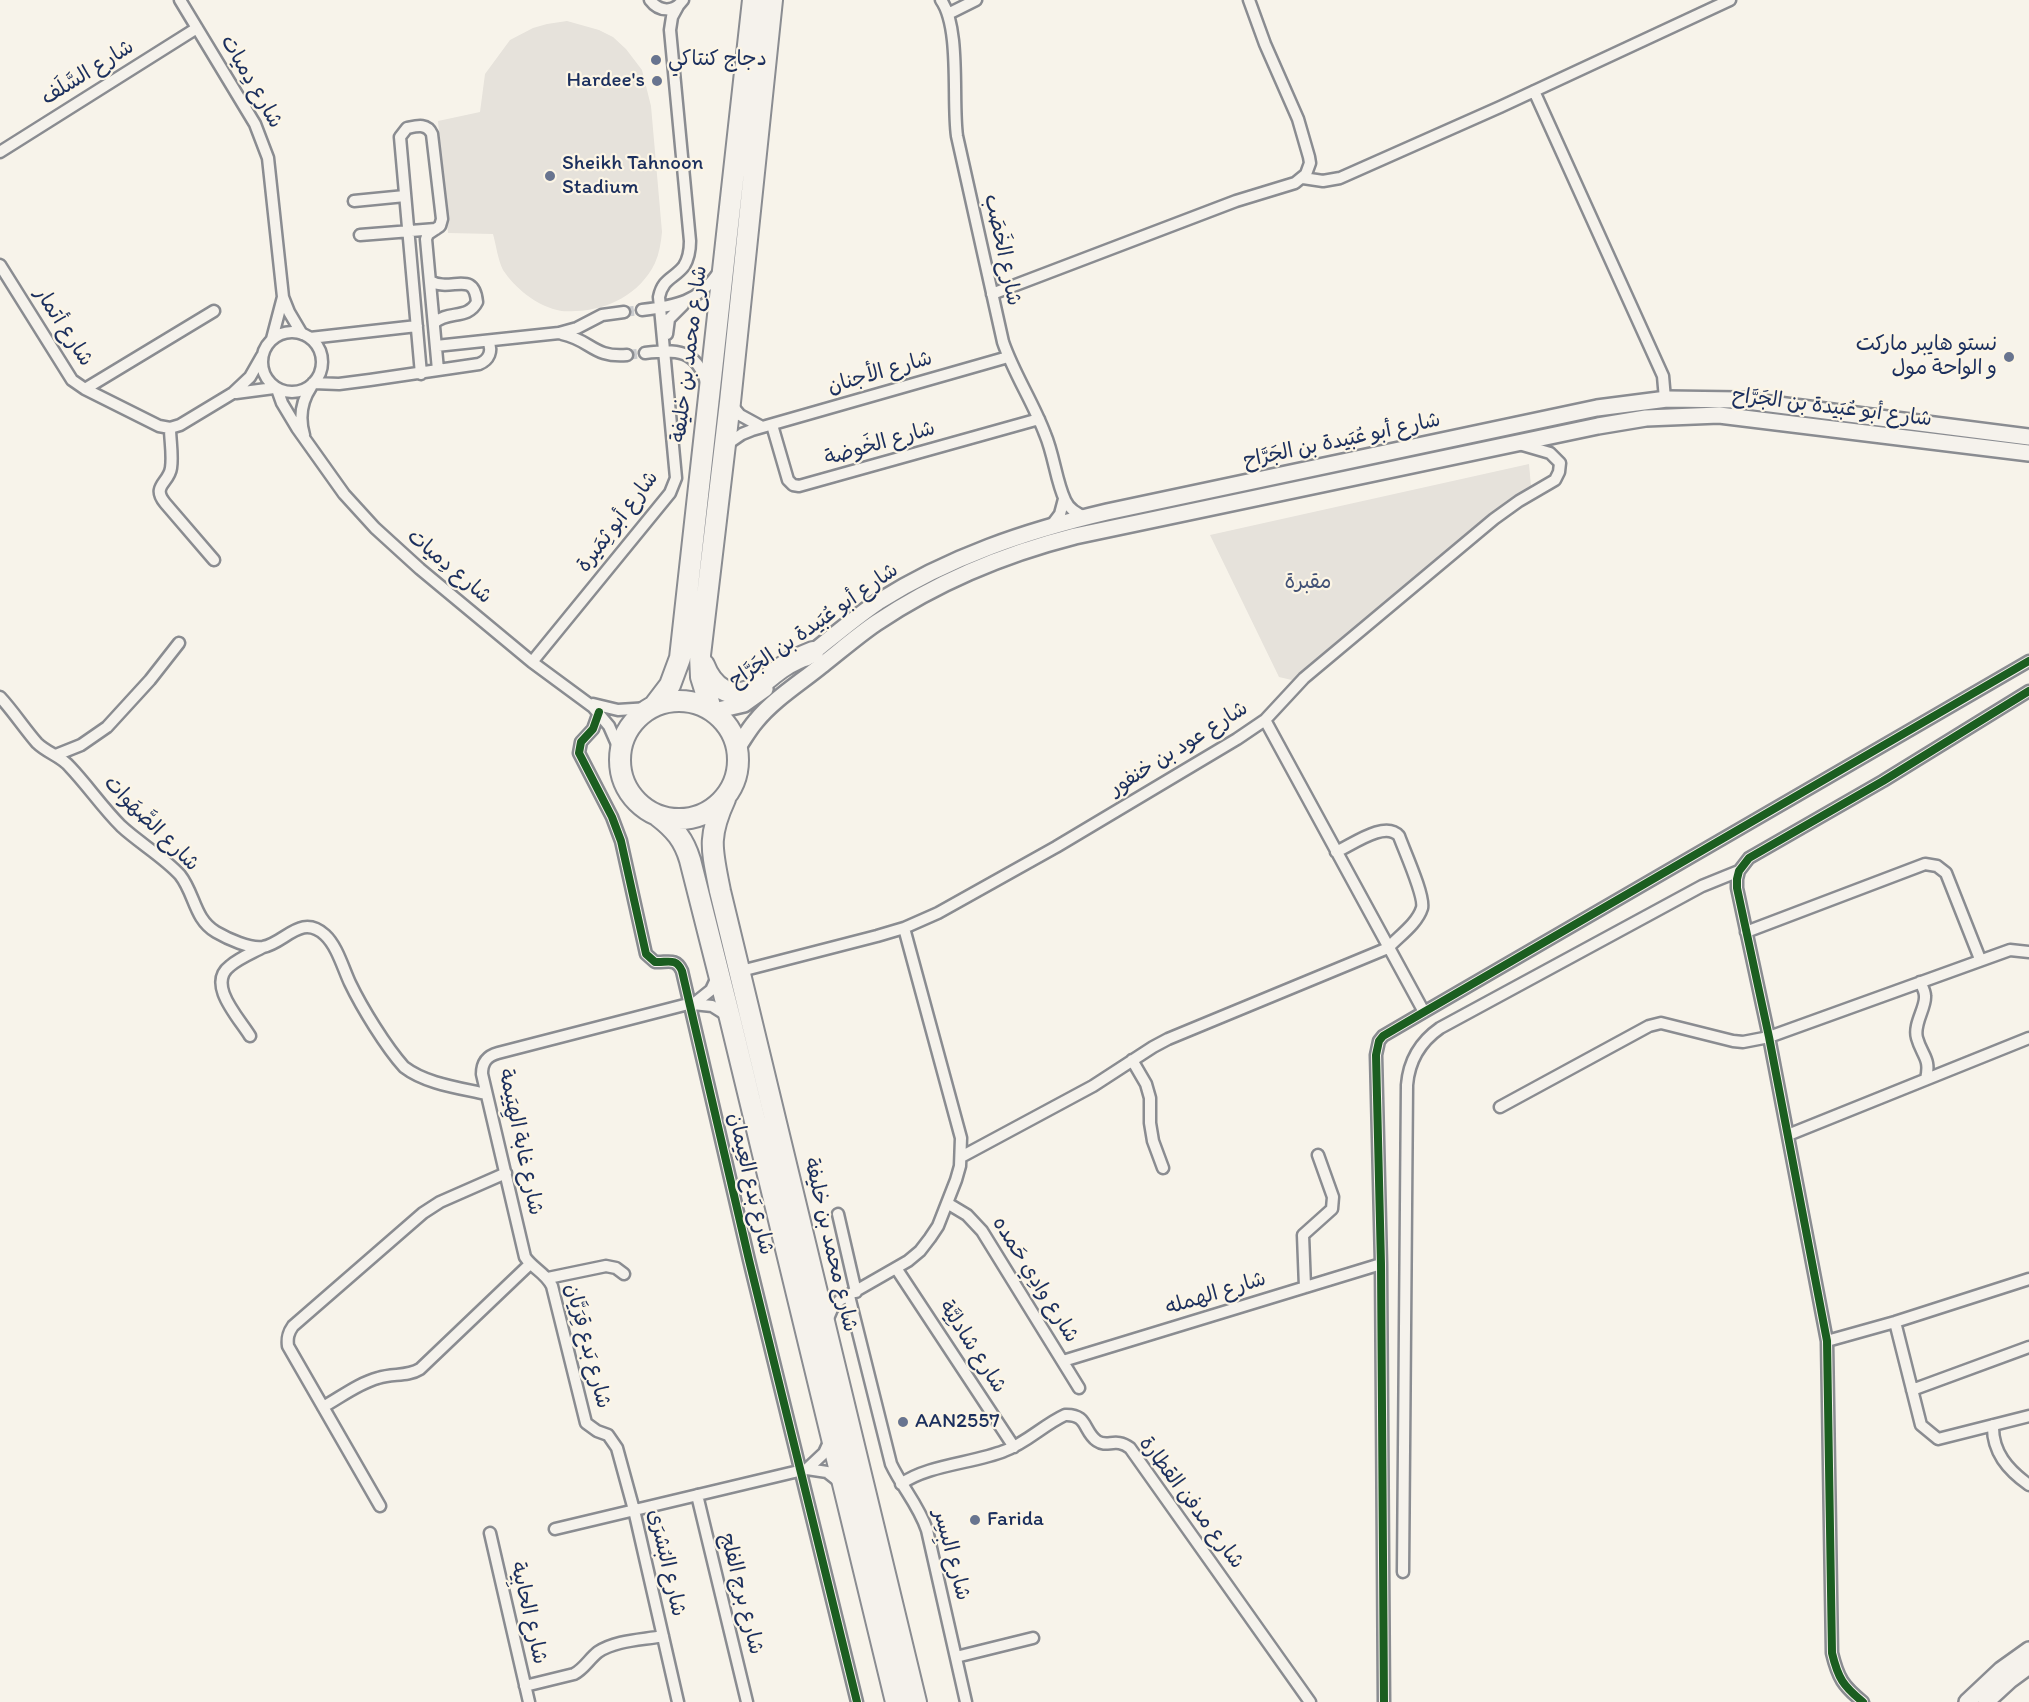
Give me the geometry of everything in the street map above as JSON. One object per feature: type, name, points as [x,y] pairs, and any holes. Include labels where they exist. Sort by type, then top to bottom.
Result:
[{"type":"highway","name":"شارع محمد بن خليفة","points":[[712,710],[701,677],[700,655],[725,446],[772,0]]},
{"type":"highway","name":"شارع محمد بن خليفة","points":[[652,707],[670,685],[680,658],[725,261],[749,5]]},
{"type":"highway","points":[[700,655],[709,678],[714,684],[728,692],[736,693],[752,690],[786,664],[813,652]]},
{"type":"highway","points":[[682,700],[697,703],[712,710],[725,721],[738,747],[737,774],[725,799],[711,811],[694,818],[676,820],[658,816],[641,806],[627,790],[620,771],[620,751],[625,734],[635,719],[652,707],[682,700]]},
{"type":"highway","name":"شارع محمد بن خليفة","points":[[725,799],[715,822],[712,846],[720,891],[916,1702]]},
{"type":"highway","name":"شارع محمد بن خليفة","points":[[658,816],[678,832],[686,845],[719,972],[896,1702]]},
{"type":"main road","name":"شارع أبو عُبَيدة بن الجَرَّاح","points":[[712,710],[744,704],[858,617],[916,580],[975,551],[1086,517],[1597,408],[1665,399],[1738,400],[2029,437]]},
{"type":"main road","name":"شارع أبو عُبَيدة بن الجَرَّاح","points":[[738,747],[756,720],[771,705],[875,624],[928,591],[985,564],[1075,536],[1516,443],[1646,418],[1719,415],[2029,453]]},
{"type":"main road","points":[[1967,1702],[2001,1670],[2029,1650]]},
{"type":"main road","points":[[1986,1702],[2029,1666]]},
{"type":"street","name":"شارع دِميات","points":[[180,0],[255,124],[265,146],[283,297],[289,312],[306,336]]},
{"type":"street","name":"شارع الخَصَب","points":[[941,0],[948,14],[956,83],[957,136],[992,294],[1008,357],[1052,451],[1064,500]]},
{"type":"street","points":[[948,14],[976,0]]},
{"type":"street","points":[[992,294],[1218,208],[1295,183],[1303,178],[1310,163],[1303,135],[1249,0]]},
{"type":"street","points":[[1303,178],[1323,181],[1340,177],[1534,91],[1730,0]]},
{"type":"street","points":[[653,4],[669,10],[682,2]]},
{"type":"street","name":"شارع أبو ثِمَيرة","points":[[532,662],[674,486],[676,469],[660,308],[661,289],[665,282],[684,266],[690,241],[670,30],[672,17],[682,2]]},
{"type":"street","name":"شارع أبو ثِمَيرة","points":[[653,4],[670,30]]},
{"type":"street","name":"شارع السَّلَف","points":[[0,152],[197,28]]},
{"type":"street","points":[[1534,91],[1663,376],[1665,399]]},
{"type":"street","points":[[421,374],[400,137],[406,128],[425,126],[432,134],[441,219],[440,226],[428,234],[426,239],[438,370]]},
{"type":"street","points":[[354,201],[405,196]]},
{"type":"street","points":[[360,236],[436,229]]},
{"type":"street","points":[[709,394],[701,371],[689,357],[672,346],[667,338],[666,328],[675,312],[712,282],[725,261]]},
{"type":"street","name":"شارع أتمار","points":[[0,266],[67,374],[85,389],[159,426],[170,428]]},
{"type":"street","points":[[430,281],[445,286],[470,284],[475,289],[477,302],[474,308],[467,313],[443,316],[434,323]]},
{"type":"street","name":"شارع دِميات","points":[[272,339],[283,297]]},
{"type":"street","points":[[642,310],[671,307],[690,299]]},
{"type":"street","points":[[85,389],[214,311]]},
{"type":"street","points":[[436,346],[559,333],[577,328],[607,313],[624,312]]},
{"type":"street","points":[[593,320],[589,335],[594,349]]},
{"type":"street","points":[[214,560],[160,495],[161,485],[168,477],[172,466],[170,428],[180,425],[232,393],[250,377],[267,344],[281,334],[292,332],[306,336],[417,326]]},
{"type":"street","points":[[559,333],[578,339],[611,356],[627,355]]},
{"type":"street","points":[[262,356],[263,374],[275,388],[295,393],[304,390],[313,384],[321,368],[322,360],[316,344],[306,336]]},
{"type":"street","points":[[313,384],[339,384],[421,374],[483,363],[491,350],[488,341]]},
{"type":"street","points":[[645,353],[664,350],[679,352]]},
{"type":"street","name":"شارع الأجنان","points":[[725,446],[742,434],[767,426],[1008,357]]},
{"type":"street","name":"شارع دِميات","points":[[306,441],[301,422],[302,412],[307,393],[313,384]]},
{"type":"street","name":"شارع دِميات","points":[[275,388],[306,441],[344,494],[375,528],[420,569],[532,662],[598,712],[614,734],[620,751]]},
{"type":"street","points":[[232,393],[275,388]]},
{"type":"street","points":[[729,402],[740,415],[754,424],[767,426]]},
{"type":"street","name":"شارع الخَوضة","points":[[767,426],[788,480],[793,485],[799,486],[1039,419]]},
{"type":"street","name":"شارع عود بن خنفور","points":[[741,971],[904,928],[938,914],[1237,739],[1264,720],[1304,678],[1494,519],[1555,480],[1560,463],[1556,457],[1516,443]]},
{"type":"street","points":[[1064,500],[1073,511],[1086,517]]},
{"type":"street","points":[[1051,526],[1060,514],[1064,500]]},
{"type":"street","points":[[56,755],[81,745],[107,727],[150,680],[179,643]]},
{"type":"street","points":[[1384,1702],[1381,1264],[1376,1048],[1383,1036],[2029,661]]},
{"type":"street","points":[[1403,1572],[1407,1085],[1414,1056],[1425,1040],[1440,1028],[1702,886],[1739,871],[1749,858],[1883,781],[2029,691]]},
{"type":"street","name":"شارع الصَّهَوات","points":[[0,697],[38,743],[69,765],[89,792],[120,825],[180,875],[188,887],[200,916],[208,926],[219,934],[237,941],[263,947]]},
{"type":"street","name":"شارع دِميات","points":[[587,702],[618,710],[652,707]]},
{"type":"street","name":"شارع بَدع العِيمان","points":[[598,712],[594,729],[579,745],[580,756],[612,817],[621,841],[646,954],[655,962],[677,963],[682,971],[749,1260],[804,1470],[857,1702]]},
{"type":"street","points":[[1264,720],[1424,1012]]},
{"type":"street","points":[[961,1156],[1079,1094],[1168,1039],[1388,948],[1416,920],[1422,907],[1421,896],[1399,836],[1394,830],[1378,831],[1336,852]]},
{"type":"street","points":[[1746,932],[1925,864],[1936,866],[1946,873],[1980,960]]},
{"type":"street","points":[[1739,871],[1737,888],[1769,1037],[1827,1341],[1832,1653],[1837,1674],[1848,1690],[1863,1702]]},
{"type":"street","points":[[250,1036],[222,994],[221,980],[228,968],[263,947],[300,928],[310,927],[319,930],[330,941],[358,999],[404,1067],[428,1080],[486,1094]]},
{"type":"street","points":[[825,1328],[828,1315],[852,1294],[920,1251],[938,1226],[956,1180],[961,1156],[959,1131],[904,928]]},
{"type":"street","points":[[1500,1107],[1649,1026],[1661,1023],[1743,1042],[1769,1037],[2010,950],[2029,952]]},
{"type":"street","name":"شارع غابة الهِيَيمة","points":[[530,1264],[522,1248],[486,1094],[482,1067],[485,1060],[491,1055],[690,1004],[702,999],[711,990],[719,972]]},
{"type":"street","points":[[1920,982],[1926,997],[1917,1025],[1916,1037],[1929,1067],[1926,1079]]},
{"type":"street","name":"شارع غابة الهِيَيمة","points":[[690,1004],[712,1006],[730,1018]]},
{"type":"street","points":[[1788,1135],[2029,1038]]},
{"type":"street","points":[[1132,1060],[1146,1084],[1150,1098],[1153,1141],[1163,1168]]},
{"type":"street","points":[[1305,1287],[1303,1235],[1332,1209],[1333,1197],[1318,1155]]},
{"type":"street","points":[[380,1506],[288,1346],[287,1339],[293,1326],[423,1213],[440,1202],[506,1173]]},
{"type":"street","name":"شارع وادِي حَمده","points":[[947,1203],[967,1215],[982,1231],[1079,1388]]},
{"type":"street","name":"شارع البِسِر","points":[[838,1214],[850,1264],[852,1294],[891,1464],[901,1484],[916,1503],[927,1530],[966,1702]]},
{"type":"street","points":[[323,1407],[371,1380],[405,1375],[420,1369],[530,1264]]},
{"type":"street","name":"شارع بَدع قِرَيَّان","points":[[530,1264],[543,1272],[552,1286],[584,1416],[591,1428],[608,1435]]},
{"type":"street","name":"شارع الهمله","points":[[1063,1361],[1381,1264]]},
{"type":"street","points":[[548,1278],[606,1266],[616,1268],[624,1274]]},
{"type":"street","name":"شارع شادلِيَّة","points":[[896,1268],[1014,1447]]},
{"type":"street","points":[[1827,1341],[2029,1279]]},
{"type":"street","points":[[815,1286],[829,1298],[852,1294]]},
{"type":"street","points":[[1895,1322],[1921,1425],[1938,1439],[2029,1416]]},
{"type":"street","points":[[1912,1390],[2029,1347]]},
{"type":"street","name":"شارع مدفن القطارة","points":[[901,1484],[917,1475],[990,1456],[1014,1447],[1065,1414],[1072,1414],[1084,1422],[1097,1441],[1124,1443],[1130,1448],[1310,1702]]},
{"type":"street","points":[[1993,1425],[1992,1438],[1999,1455],[2009,1469],[2029,1485]]},
{"type":"street","name":"شارع البُشرَى","points":[[608,1435],[617,1448],[634,1510],[678,1702]]},
{"type":"street","points":[[804,1470],[824,1453],[831,1438]]},
{"type":"street","points":[[555,1529],[804,1470],[827,1472],[843,1486]]},
{"type":"street","name":"شارع برج الفلج","points":[[697,1495],[747,1702]]},
{"type":"street","name":"شارع الحابِية","points":[[490,1533],[529,1702]]},
{"type":"street","points":[[525,1686],[574,1674],[606,1648],[663,1636]]},
{"type":"street","points":[[956,1657],[1033,1638]]},
{"type":"green space","name":"Sheikh Tahnoon Stadium","points":[[567,21],[599,30],[613,37],[626,49],[642,70],[651,106],[662,232],[655,263],[649,274],[632,292],[611,304],[588,310],[566,311],[541,304],[514,283],[501,266],[493,234],[448,233],[438,121],[480,112],[485,74],[510,40],[533,28]]},
{"type":"green space","name":"مقبرة","points":[[1529,464],[1531,486],[1296,681],[1279,677],[1210,535]]},
{"type":"tunnel","points":[[624,312],[642,310]]},
{"type":"tunnel","points":[[627,355],[645,353]]},
{"type":"cycle path","points":[[1384,1702],[1381,1264],[1376,1055],[1379,1041],[1383,1036],[1424,1012],[2029,661]]},
{"type":"cycle path","points":[[1863,1702],[1842,1681],[1832,1653],[1827,1341],[1737,879],[1739,871],[1749,858],[1883,781],[2029,691]]},
{"type":"cycle path","points":[[599,712],[593,729],[581,742],[579,753],[612,817],[621,841],[646,954],[655,962],[674,962],[682,971],[749,1260],[857,1702]]},
{"type":"place","name":"دجاج كنتاكي","points":[[656,60]]},
{"type":"place","name":"Hardee's","points":[[657,81]]},
{"type":"place","name":"Sheikh Tahnoon Stadium","points":[[550,176]]},
{"type":"place","name":"نستو هايبر ماركت و الواحة مول","points":[[2009,357]]},
{"type":"place","name":"AAN2557","points":[[903,1422]]},
{"type":"place","name":"Farida","points":[[975,1520]]}]
